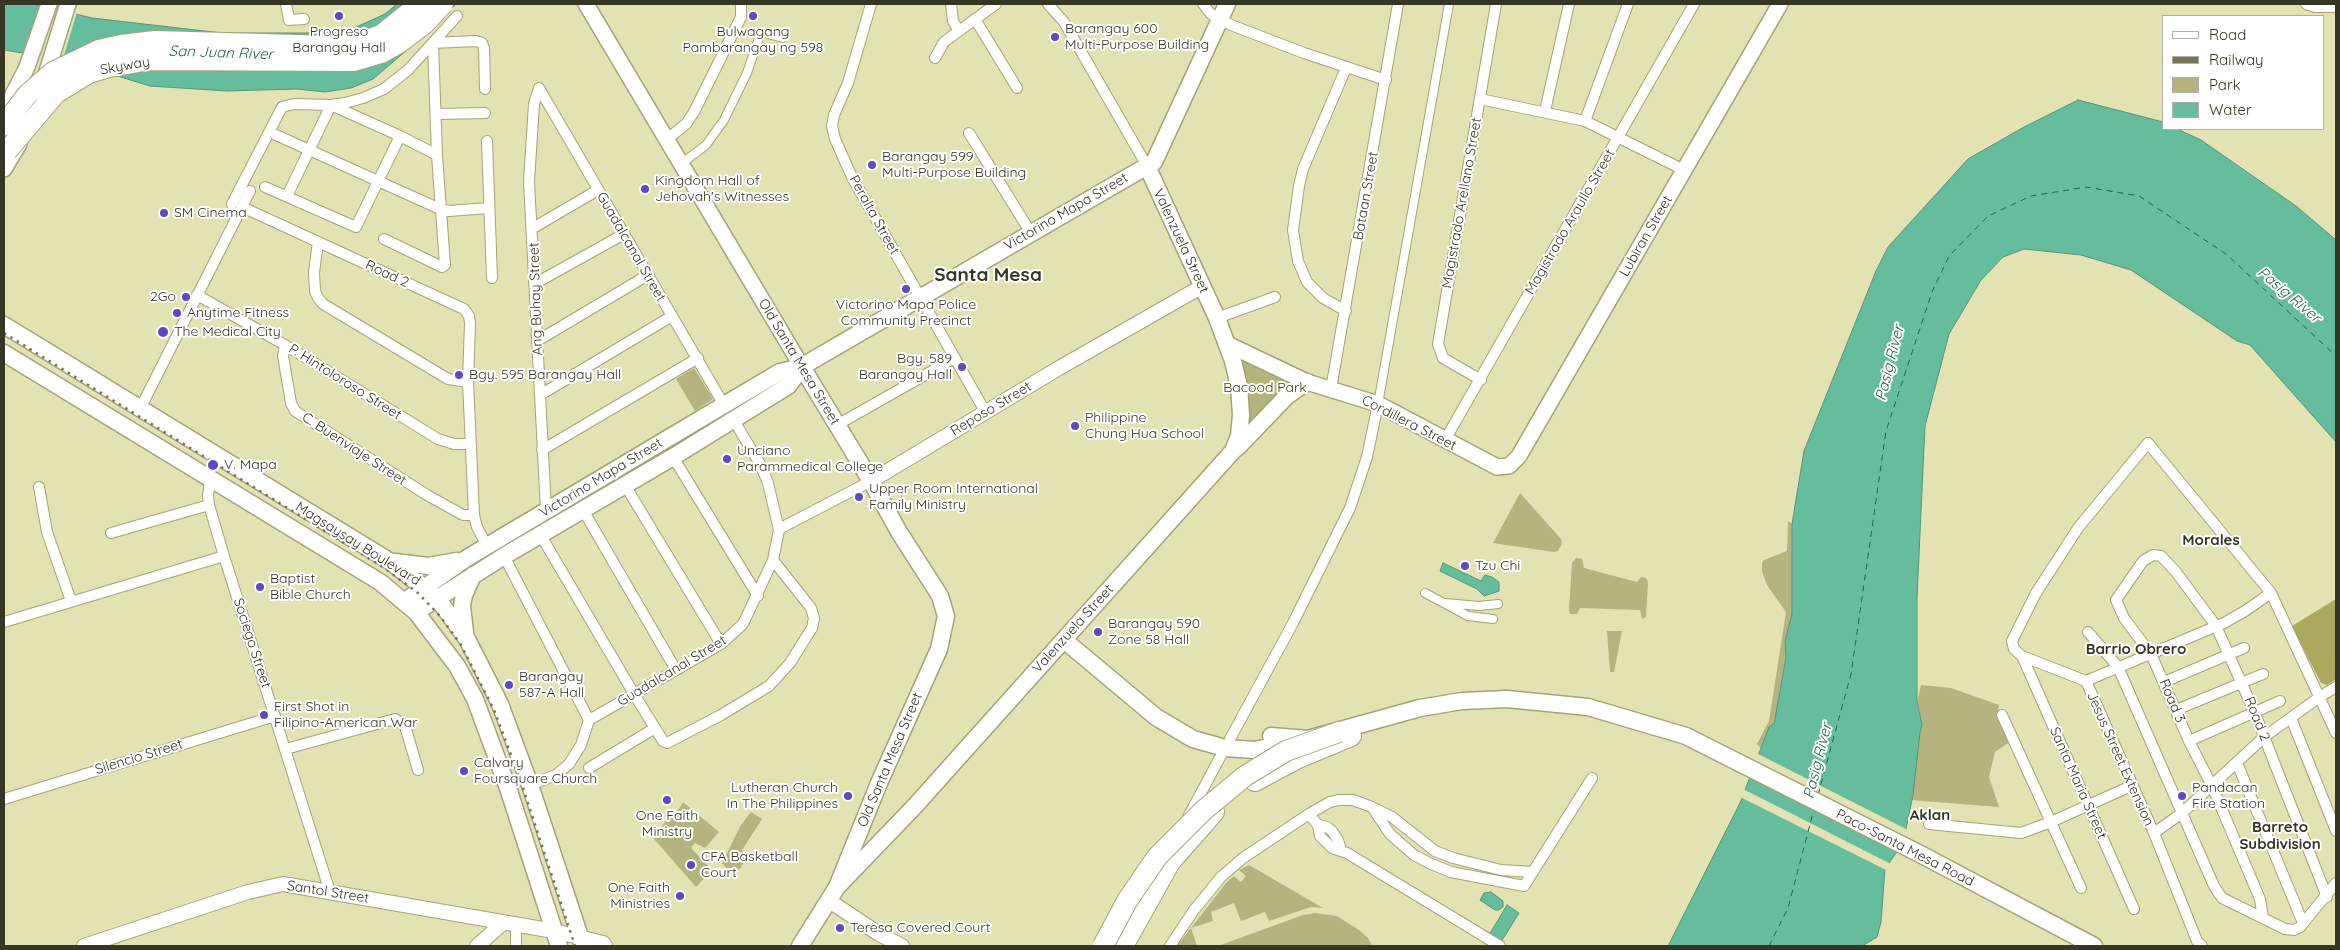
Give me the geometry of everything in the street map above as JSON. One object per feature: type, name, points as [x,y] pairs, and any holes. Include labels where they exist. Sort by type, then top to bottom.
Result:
[{"type":"highway","name":"Skyway","points":[[4,125],[27,95],[53,72],[99,50],[155,41],[331,46],[356,44],[381,35],[420,4]]},
{"type":"highway","name":"Skyway","points":[[4,156],[56,93],[89,73],[108,67],[150,60],[354,61],[381,53],[399,43],[424,24],[450,10]]},
{"type":"highway","points":[[1103,946],[1128,901],[1157,857],[1204,810],[1245,776],[1286,751],[1345,734],[1267,773],[1218,807],[1170,862],[1123,946]]},
{"type":"main road","points":[[4,112],[27,67],[49,4]]},
{"type":"main road","points":[[4,169],[19,144],[46,74],[68,4]]},
{"type":"main road","name":"Old Santa Mesa Street","points":[[586,4],[871,481],[899,532],[940,596],[946,616],[939,649],[860,852],[800,946]]},
{"type":"main road","name":"Victorino Mapa Street","points":[[411,606],[431,592],[466,558],[724,404],[780,372],[802,368],[1154,162],[1227,4]]},
{"type":"main road","name":"Lubiran Street","points":[[1509,466],[1519,456],[1780,4]]},
{"type":"main road","name":"Valenzuela Street","points":[[860,852],[914,807],[1233,451],[1241,427],[1241,402],[1237,377],[1227,344],[1216,318],[1147,166]]},
{"type":"main road","name":"Magsaysay Boulevard","points":[[4,325],[391,562],[431,592],[467,639],[500,704],[530,785],[581,941]]},
{"type":"main road","points":[[1227,344],[1307,382],[1287,396],[1233,451]]},
{"type":"main road","name":"Magsaysay Boulevard","points":[[4,353],[380,582],[411,606],[457,666],[479,707],[518,818],[556,939]]},
{"type":"main road","name":"Victorino Mapa Street","points":[[431,592],[473,575],[673,457],[788,386],[802,368]]},
{"type":"main road","name":"Cordillera Street","points":[[1307,382],[1378,404],[1496,467],[1509,466]]},
{"type":"main road","points":[[391,562],[428,566],[466,558]]},
{"type":"main road","points":[[467,639],[462,617],[462,606],[464,595],[473,575]]},
{"type":"main road","name":"Paco-Santa Mesa Road","points":[[1066,636],[1170,727],[1193,739],[1255,750],[1305,734],[1420,708],[1462,701],[1507,699],[1588,707],[1686,736],[1922,855],[2094,946]]},
{"type":"main road","name":"Paco-Santa Mesa Road","points":[[1227,744],[1271,736],[1305,734]]},
{"type":"street","points":[[286,4],[290,20],[304,19]]},
{"type":"street","points":[[666,140],[686,124],[694,112],[741,17],[743,4]]},
{"type":"street","name":"Peralta Street","points":[[872,4],[848,83],[834,115],[832,126],[839,151],[848,168],[920,299],[986,413]]},
{"type":"street","points":[[951,4],[953,21],[959,31]]},
{"type":"street","points":[[935,58],[944,42],[996,4]]},
{"type":"street","points":[[1048,4],[1064,22],[1147,166]]},
{"type":"street","points":[[1203,4],[1211,14],[1220,20],[1346,68],[1386,80]]},
{"type":"street","name":"Bataan Street","points":[[1331,389],[1398,4]]},
{"type":"street","points":[[1154,882],[1293,623],[1350,508],[1367,457],[1378,404],[1449,4]]},
{"type":"street","name":"Magistrado Arellano Street","points":[[1481,380],[1443,358],[1438,344],[1496,4]]},
{"type":"street","points":[[1545,111],[1568,4]]},
{"type":"street","points":[[1585,121],[1628,4]]},
{"type":"street","name":"Magistrado Araullo Street","points":[[1444,440],[1481,380],[1694,4]]},
{"type":"street","points":[[2306,4],[2315,7],[2336,7]]},
{"type":"street","points":[[140,409],[198,295],[282,107],[294,104],[331,105],[363,98],[384,89],[408,70],[433,43],[450,10]]},
{"type":"street","points":[[975,19],[1017,88]]},
{"type":"street","points":[[681,164],[706,145],[724,120],[747,73],[761,32],[783,38]]},
{"type":"street","points":[[433,43],[476,41],[482,43],[484,48],[485,89]]},
{"type":"street","points":[[384,239],[444,267],[433,43]]},
{"type":"street","points":[[1346,68],[1303,168],[1293,230],[1298,261],[1307,282],[1324,298],[1346,311]]},
{"type":"street","name":"Guadalcanal Street","points":[[539,88],[724,404]]},
{"type":"street","name":"Ang Buhay Street","points":[[539,88],[534,104],[529,181],[536,283],[537,341],[546,511]]},
{"type":"street","points":[[1480,99],[1545,111],[1585,121],[1619,136],[1684,170]]},
{"type":"street","points":[[331,105],[437,155]]},
{"type":"street","points":[[286,196],[331,105]]},
{"type":"street","points":[[436,114],[485,112]]},
{"type":"street","points":[[969,133],[1031,233]]},
{"type":"street","points":[[276,135],[440,209],[449,211],[488,208]]},
{"type":"street","points":[[265,187],[356,227],[400,136]]},
{"type":"street","points":[[487,141],[492,278]]},
{"type":"street","points":[[533,228],[598,190]]},
{"type":"street","points":[[237,206],[250,191]]},
{"type":"street","name":"Road 2","points":[[237,206],[464,309],[469,316],[470,323],[468,382]]},
{"type":"street","points":[[536,283],[624,234]]},
{"type":"street","points":[[318,242],[314,272],[315,291],[318,298],[324,304],[448,379],[468,382],[474,515],[477,527],[487,546]]},
{"type":"street","points":[[537,341],[648,275]]},
{"type":"street","name":"Reposo Street","points":[[779,529],[871,481],[1059,368],[1202,287]]},
{"type":"street","name":"P. Hintoloroso Street","points":[[198,295],[285,345],[438,439],[454,444],[470,444]]},
{"type":"street","points":[[1216,318],[1275,297]]},
{"type":"street","points":[[540,395],[672,316]]},
{"type":"street","name":"C. Buenviaje Street","points":[[285,345],[283,356],[291,403],[295,411],[426,495],[463,515],[474,515]]},
{"type":"street","points":[[542,450],[698,358]]},
{"type":"street","points":[[837,425],[954,358]]},
{"type":"street","name":"Guadalcanal Street","points":[[589,720],[720,644],[743,624],[758,596],[773,560],[779,529],[768,483],[733,419]]},
{"type":"street","points":[[2022,656],[2014,649],[2012,641],[2040,587],[2078,528],[2148,443],[2271,593],[2321,696],[2336,733]]},
{"type":"street","points":[[673,457],[758,596]]},
{"type":"street","name":"Sociego Street","points":[[210,480],[209,505],[330,892]]},
{"type":"street","points":[[625,485],[720,644]]},
{"type":"street","points":[[39,487],[47,532],[71,601]]},
{"type":"street","points":[[112,533],[209,505]]},
{"type":"street","points":[[583,510],[676,670]]},
{"type":"street","points":[[540,534],[663,741],[672,743],[769,686],[790,663],[812,628],[814,618],[811,608],[773,560]]},
{"type":"street","name":"Road 3","points":[[2161,556],[2153,555],[2143,561],[2116,600],[2124,618],[2152,654],[2189,741],[2212,786],[2260,899],[2263,918]]},
{"type":"street","points":[[4,622],[224,556]]},
{"type":"street","points":[[504,556],[589,720],[581,745],[569,764],[556,775],[530,785]]},
{"type":"street","name":"Road 2","points":[[2161,556],[2184,582],[2216,626],[2254,711],[2327,897]]},
{"type":"street","points":[[1425,593],[1468,616],[1493,619]]},
{"type":"street","points":[[2086,681],[2216,626],[2245,611],[2271,593]]},
{"type":"street","points":[[1443,603],[1480,606],[1498,604]]},
{"type":"street","points":[[2088,632],[2118,668],[2222,898],[2289,930],[2297,929],[2327,897],[2336,883]]},
{"type":"street","points":[[2164,682],[2244,648]]},
{"type":"street","name":"Jesus Street Extension","points":[[2022,656],[2086,681],[2154,833],[2197,941],[2202,946]]},
{"type":"street","name":"Santa Maria Street","points":[[2022,656],[2134,909]]},
{"type":"street","points":[[2176,710],[2263,674]]},
{"type":"street","points":[[2154,833],[2182,813],[2264,737],[2336,687]]},
{"type":"street","points":[[2189,741],[2280,701]]},
{"type":"street","points":[[2002,715],[2080,888]]},
{"type":"street","name":"Silencio Street","points":[[4,799],[275,716]]},
{"type":"street","points":[[2291,718],[2336,831]]},
{"type":"street","points":[[286,750],[395,719],[405,726],[418,770]]},
{"type":"street","points":[[589,768],[655,728]]},
{"type":"street","points":[[2237,763],[2303,923]]},
{"type":"street","points":[[1372,807],[1390,834],[1414,855],[1429,863],[1451,872],[1524,886],[1592,778]]},
{"type":"street","points":[[1929,824],[2021,833],[2051,822],[2132,786]]},
{"type":"street","points":[[1170,946],[1194,910],[1221,877],[1275,834],[1330,802],[1338,800],[1353,800],[1372,807],[1392,818],[1435,851],[1453,858],[1501,870],[1533,872]]},
{"type":"street","points":[[1309,814],[1318,825],[1319,834],[1332,848],[1341,850],[1500,946]]},
{"type":"street","name":"Santol Street","points":[[84,946],[107,943],[274,885],[292,885],[510,924],[556,939],[603,943],[605,946]]},
{"type":"street","points":[[832,894],[878,934],[902,946]]},
{"type":"street","points":[[477,946],[510,924],[516,946]]},
{"type":"green space","name":"Bacood Park","points":[[1238,355],[1298,380],[1245,432],[1250,411]]},
{"type":"green space","points":[[694,368],[713,399],[695,411],[676,379]]},
{"type":"green space","points":[[1520,493],[1561,539],[1562,544],[1558,551],[1493,543]]},
{"type":"green space","points":[[1788,521],[1792,524],[1792,614],[1785,641],[1786,658],[1774,724],[1769,727],[1761,748],[1757,744],[1769,721],[1786,612],[1767,585],[1762,571],[1762,563],[1764,560],[1787,551]]},
{"type":"green space","points":[[1576,558],[1582,559],[1584,568],[1637,582],[1641,577],[1646,578],[1648,582],[1646,617],[1642,619],[1640,610],[1580,608],[1577,614],[1570,614],[1572,563]]},
{"type":"green space","points":[[1607,631],[1622,631],[1614,672],[1610,672]]},
{"type":"green space","points":[[1921,685],[1951,688],[1999,705],[1997,715],[2011,741],[1995,752],[1989,777],[1999,807],[1911,800],[1920,711],[1917,702]]},
{"type":"green space","points":[[683,802],[719,832],[705,848],[695,843],[691,848],[712,870],[696,887],[654,839],[672,811],[676,814]]},
{"type":"green space","points":[[751,812],[762,819],[742,850],[747,858],[734,877],[722,863],[741,825]]},
{"type":"green space","points":[[1249,865],[1323,908],[1311,907],[1269,921],[1265,912],[1241,921],[1234,903],[1211,912],[1213,921],[1191,928],[1226,883],[1234,876],[1241,882],[1246,876],[1239,870]]},
{"type":"green space","points":[[1315,913],[1337,916],[1359,930],[1368,938],[1372,946],[1218,946],[1303,915]]},
{"type":"green space","points":[[1191,928],[1197,946],[1177,946]]},
{"type":"shaded area","points":[[2336,599],[2336,679],[2327,685],[2321,683],[2292,626]]},
{"type":"water","name":"San Juan River","points":[[4,4],[33,4],[92,18],[222,33],[343,33],[385,14],[397,4],[456,4],[428,32],[373,79],[351,88],[325,92],[297,89],[227,91],[150,86],[65,60],[4,50]]},
{"type":"water","name":"Pasig River","points":[[2078,100],[2162,122],[2162,130],[2179,130],[2201,140],[2296,206],[2336,240],[2336,442],[2250,345],[2237,341],[2131,270],[2081,255],[2024,249],[2003,257],[1981,280],[1949,334],[1925,426],[1917,598],[1917,701],[1922,725],[1913,795],[1903,843],[1885,869],[1881,922],[1877,937],[1862,946],[1668,946],[1740,803],[1769,727],[1774,724],[1786,658],[1785,641],[1792,614],[1792,524],[1804,451],[1876,271],[1888,247],[1968,159],[2024,127]]},
{"type":"water","points":[[1443,563],[1481,581],[1485,575],[1492,577],[1499,582],[1499,591],[1484,596],[1477,589],[1440,571]]},
{"type":"water","points":[[1491,892],[1503,901],[1503,907],[1499,910],[1495,910],[1480,900],[1484,893]]},
{"type":"water","points":[[1507,905],[1519,913],[1501,942],[1489,935]]},
{"type":"pier","points":[[44,4],[77,12],[62,62],[29,57]]},
{"type":"pier","points":[[1756,753],[1908,830],[1905,844],[1748,774]]},
{"type":"pier","points":[[1743,789],[1891,864],[1888,871],[1740,797]]},
{"type":"ferry route","points":[[1818,795],[1851,674],[1886,431],[1932,292],[1949,256],[1988,216],[2031,196],[2086,187],[2139,196],[2226,254],[2336,356]]},
{"type":"ferry route","points":[[1769,946],[1788,908],[1814,809]]},
{"type":"railway","points":[[4,333],[383,567],[418,593],[440,616],[461,645],[494,710],[519,776],[575,946]]},
{"type":"place","name":"Progreso Barangay Hall","points":[[339,16]]},
{"type":"place","name":"Bulwagang Pambarangay ng 598","points":[[753,16]]},
{"type":"place","name":"Barangay 600 Multi-Purpose Building","points":[[1055,37]]},
{"type":"place","name":"Barangay 599 Multi-Purpose Building","points":[[872,165]]},
{"type":"place","name":"Kingdom Hall of Jehovah's Witnesses","points":[[645,189]]},
{"type":"place","name":"SM Cinema","points":[[164,213]]},
{"type":"place","name":"Victorino Mapa Police Community Precinct","points":[[906,289]]},
{"type":"place","name":"2Go","points":[[186,297]]},
{"type":"place","name":"Anytime Fitness","points":[[177,313]]},
{"type":"place","name":"The Medical City","points":[[163,332]]},
{"type":"place","name":"Bgy. 589 Barangay Hall","points":[[962,367]]},
{"type":"place","name":"Bgy. 595 Barangay Hall","points":[[459,375]]},
{"type":"place","name":"Philippine Chung Hua School","points":[[1075,426]]},
{"type":"place","name":"Unciano Parammedical College","points":[[727,459]]},
{"type":"place","name":"V. Mapa","points":[[213,465]]},
{"type":"place","name":"Upper Room International Family Ministry","points":[[859,497]]},
{"type":"place","name":"Tzu Chi","points":[[1465,566]]},
{"type":"place","name":"Baptist Bible Church","points":[[260,587]]},
{"type":"place","name":"Barangay 590 Zone 58 Hall","points":[[1098,632]]},
{"type":"place","name":"Barangay 587-A Hall","points":[[509,685]]},
{"type":"place","name":"First Shot in Filipino-American War","points":[[264,715]]},
{"type":"place","name":"Calvary Foursquare Church","points":[[464,771]]},
{"type":"place","name":"Lutheran Church In The Philippines","points":[[848,796]]},
{"type":"place","name":"Pandacan Fire Station","points":[[2182,796]]},
{"type":"place","name":"One Faith Ministry","points":[[667,800]]},
{"type":"place","name":"CFA Basketball Court","points":[[691,865]]},
{"type":"place","name":"One Faith Ministries","points":[[680,896]]},
{"type":"place","name":"Teresa Covered Court","points":[[840,928]]},
{"type":"district","name":"Santa Mesa","points":[[988,275]]},
{"type":"district","name":"Morales","points":[[2211,540]]},
{"type":"district","name":"Barrio Obrero","points":[[2136,649]]},
{"type":"district","name":"Aklan","points":[[1930,815]]},
{"type":"district","name":"Barreto Subdivision","points":[[2280,836]]}]
